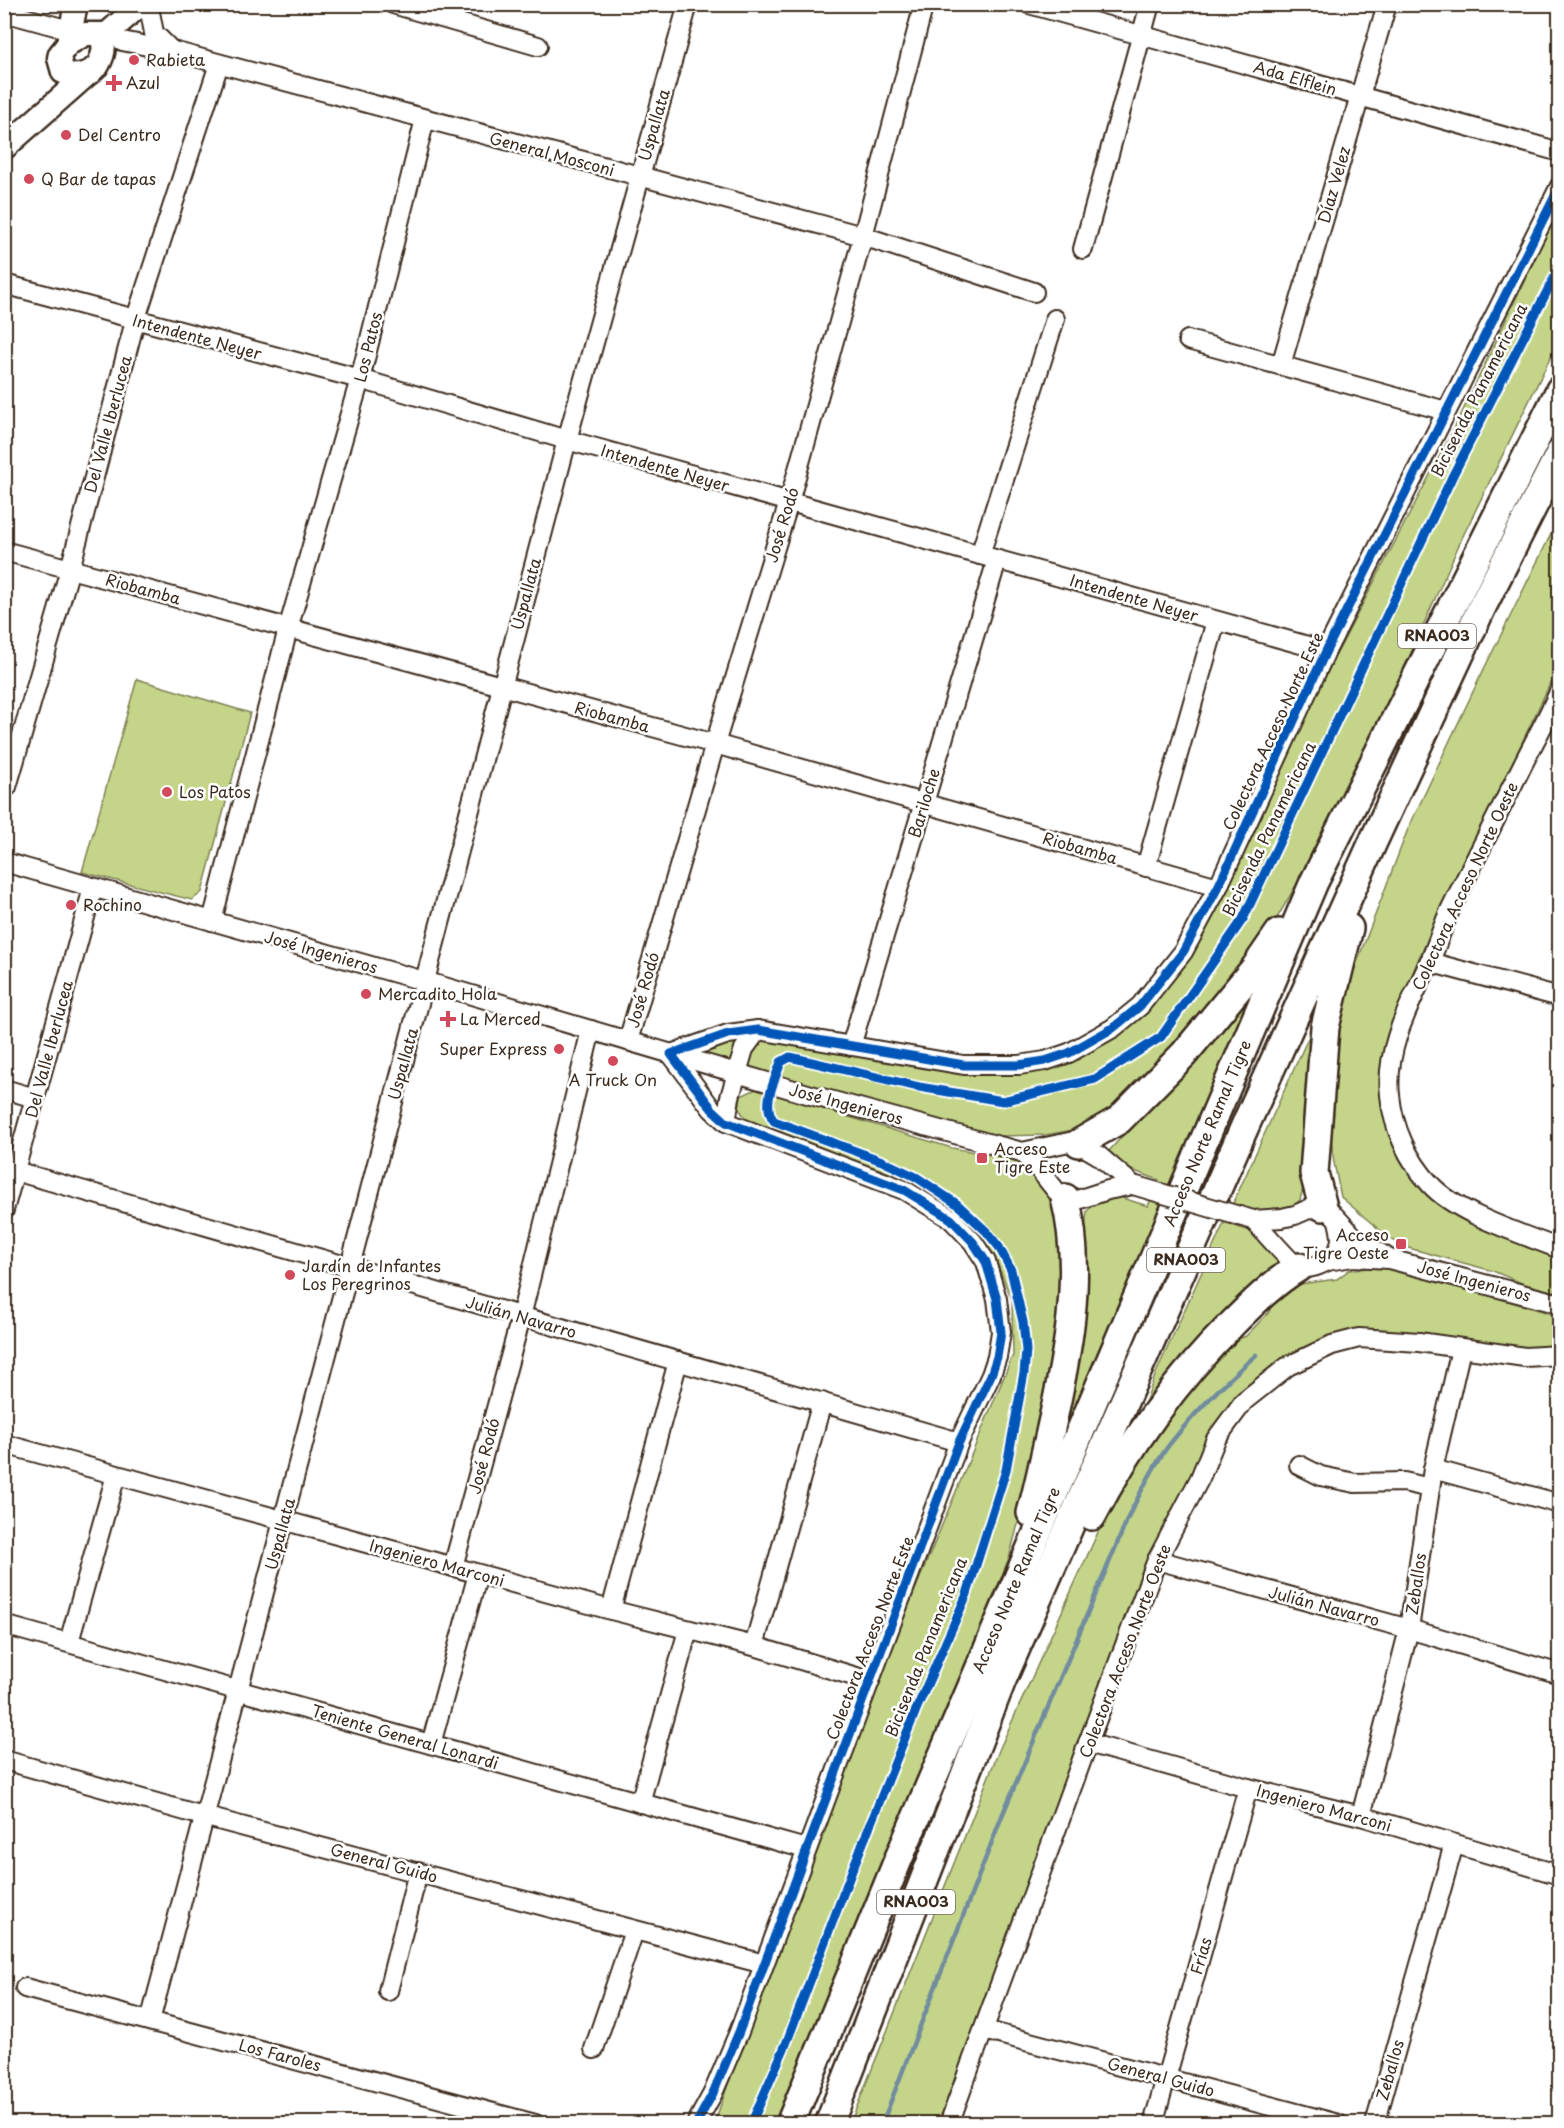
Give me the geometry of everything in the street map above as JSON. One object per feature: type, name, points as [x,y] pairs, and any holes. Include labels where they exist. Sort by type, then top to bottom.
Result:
[{"type":"highway","name":"Acceso Norte Ramal Tigre","points":[[790,2124],[898,1860],[1314,882],[1560,390]]},
{"type":"highway","name":"Acceso Norte Ramal Tigre","points":[[830,2124],[1002,1680],[1235,1147],[1373,842],[1481,609],[1560,453]]},
{"type":"highway","points":[[1331,1214],[1314,1173],[1325,1027],[1341,956],[1373,842]]},
{"type":"highway","points":[[1070,1144],[1119,1120],[1184,1054],[1255,968],[1314,882]]},
{"type":"highway","points":[[1004,1610],[1034,1502],[1059,1394],[1070,1325],[1074,1251],[1072,1223],[1058,1190]]},
{"type":"highway","points":[[1002,1680],[1052,1592],[1108,1485],[1158,1410],[1179,1381],[1208,1348],[1266,1290],[1299,1267]]},
{"type":"main road","points":[[78,4],[82,23],[80,40],[63,72],[82,75],[95,69],[104,49],[103,40],[80,40]]},
{"type":"main road","points":[[35,120],[80,40],[107,34],[149,7]]},
{"type":"main road","points":[[4,148],[95,69],[122,41],[149,7]]},
{"type":"street","points":[[393,4],[538,46]]},
{"type":"street","name":"Uspallata","points":[[150,2020],[350,1268],[501,687],[688,4]]},
{"type":"street","name":"José Rodó","points":[[628,1041],[789,502],[863,236],[924,4]]},
{"type":"street","name":"Ada Elflein","points":[[1029,4],[1560,152]]},
{"type":"street","points":[[1083,249],[1150,4]]},
{"type":"street","name":"Díaz Velez","points":[[1281,364],[1387,4]]},
{"type":"street","points":[[149,7],[153,33],[173,51]]},
{"type":"street","points":[[4,12],[80,40]]},
{"type":"street","name":"General Mosconi","points":[[122,41],[173,51],[863,236],[1034,292]]},
{"type":"street","name":"Del Valle Iberlucea","points":[[7,787],[70,569],[135,321],[219,64]]},
{"type":"street","name":"Los Patos","points":[[212,921],[288,629],[360,379],[425,119]]},
{"type":"street","name":"Colectora Acceso Norte Este","points":[[851,1046],[964,1065],[1018,1065],[1069,1053],[1113,1028],[1140,1006],[1183,952],[1218,887],[1326,651],[1560,186]]},
{"type":"street","name":"Intendente Neyer","points":[[4,284],[135,321],[360,379],[567,440],[1326,651]]},
{"type":"street","name":"Bariloche","points":[[851,1046],[923,804],[1055,318]]},
{"type":"street","points":[[1188,340],[1446,411]]},
{"type":"street","name":"Riobamba","points":[[4,551],[715,744],[1218,887]]},
{"type":"street","points":[[1146,867],[1216,621]]},
{"type":"street","name":"Colectora Acceso Norte Oeste","points":[[1558,700],[1450,909],[1400,1026],[1391,1061],[1390,1094],[1397,1130],[1407,1154],[1431,1185],[1465,1210],[1560,1249]]},
{"type":"street","name":"José Ingenieros","points":[[4,862],[424,981],[810,1095],[1022,1152],[1070,1144]]},
{"type":"street","name":"Del Valle Iberlucea","points":[[4,1210],[93,888]]},
{"type":"street","points":[[1429,962],[1560,997]]},
{"type":"street","name":"José Rodó","points":[[453,1567],[521,1317],[591,1030]]},
{"type":"street","points":[[726,1122],[730,1097],[744,1049],[758,1030]]},
{"type":"street","points":[[726,1122],[712,1109],[671,1054],[728,1034],[758,1030],[851,1046]]},
{"type":"street","points":[[4,1089],[35,1098]]},
{"type":"street","name":"Colectora Acceso Norte Este","points":[[696,2124],[722,2072],[764,1965],[959,1442],[991,1375],[1001,1332],[997,1299],[986,1262],[973,1242],[951,1219],[904,1190],[726,1122]]},
{"type":"street","points":[[1058,1190],[1047,1170],[1054,1154],[1070,1144],[1098,1155],[1132,1185],[1253,1220],[1282,1218],[1311,1208],[1331,1214],[1342,1240],[1338,1252],[1327,1261]]},
{"type":"street","points":[[1022,1152],[1058,1190],[1074,1201],[1132,1185]]},
{"type":"street","name":"Julián Navarro","points":[[15,1171],[959,1442]]},
{"type":"street","name":"José Ingenieros","points":[[1331,1214],[1357,1240],[1389,1258]]},
{"type":"street","points":[[1253,1220],[1287,1258],[1299,1267]]},
{"type":"street","name":"José Ingenieros","points":[[1299,1267],[1312,1267],[1327,1261],[1353,1257],[1389,1258],[1560,1304]]},
{"type":"street","name":"Colectora Acceso Norte Oeste","points":[[949,2124],[1157,1560],[1200,1478],[1216,1439],[1244,1401],[1288,1366],[1332,1346],[1359,1338],[1419,1342],[1525,1357],[1560,1356]]},
{"type":"street","name":"Zeballos","points":[[1361,1816],[1409,1629],[1432,1469],[1461,1349]]},
{"type":"street","points":[[611,1610],[678,1361]]},
{"type":"street","points":[[754,1646],[822,1402]]},
{"type":"street","name":"Ingeniero Marconi","points":[[4,1444],[611,1610],[754,1646],[870,1682]]},
{"type":"street","points":[[1299,1465],[1321,1476],[1355,1483],[1404,1482],[1430,1488]]},
{"type":"street","points":[[1432,1469],[1560,1504]]},
{"type":"street","points":[[69,1642],[116,1474]]},
{"type":"street","name":"Julián Navarro","points":[[1157,1560],[1409,1629],[1560,1674]]},
{"type":"street","points":[[430,1744],[478,1574]]},
{"type":"street","name":"Teniente General Lonardi","points":[[4,1625],[806,1849]]},
{"type":"street","points":[[640,1803],[688,1630]]},
{"type":"street","name":"Ingeniero Marconi","points":[[1088,1743],[1248,1788],[1361,1816],[1560,1875]]},
{"type":"street","name":"General Guido","points":[[4,1760],[203,1816],[764,1965]]},
{"type":"street","name":"Frías","points":[[1153,2124],[1248,1788]]},
{"type":"street","name":"Zeballos","points":[[1375,2124],[1454,1844]]},
{"type":"street","points":[[388,1991],[418,1872]]},
{"type":"street","points":[[594,2049],[634,1931]]},
{"type":"street","name":"Los Faroles","points":[[25,1988],[536,2124]]},
{"type":"street","name":"General Guido","points":[[984,2030],[1338,2124]]},
{"type":"green space","points":[[1559,208],[1559,340],[1462,538],[1389,702],[1304,872],[1274,923],[1230,987],[1102,1119],[1073,1130],[1045,1135],[995,1136],[686,1054],[750,1034],[1017,1070],[1141,1013],[1254,826],[1335,657],[1458,421]]},
{"type":"green space","points":[[1559,518],[1559,665],[1417,962],[1392,1026],[1384,1065],[1381,1102],[1389,1136],[1406,1166],[1507,1238],[1559,1260],[1559,1288],[1553,1292],[1536,1289],[1493,1271],[1405,1247],[1389,1238],[1341,1197],[1334,1163],[1326,1097],[1333,1038],[1353,973],[1408,829]]},
{"type":"green space","name":"Los Patos","points":[[137,679],[250,713],[202,892],[192,900],[82,872]]},
{"type":"green space","points":[[1265,975],[1056,1450],[1087,1211],[1094,1203],[1113,1195],[1148,1206],[1159,1180],[1126,1168],[1109,1151]]},
{"type":"green space","points":[[1333,983],[1308,1168],[1300,1200],[1289,1210],[1266,1214],[1238,1205],[1231,1225],[1260,1234],[1280,1259],[1274,1272],[1135,1430],[1156,1373]]},
{"type":"green space","points":[[756,1089],[952,1148],[1009,1158],[1029,1169],[1051,1198],[1064,1229],[1055,1386],[1009,1558],[780,2123],[714,2124],[789,1914],[882,1669],[1013,1355],[1012,1300],[993,1253],[951,1207],[904,1178],[749,1123],[739,1109],[741,1096]]},
{"type":"green space","points":[[1389,1266],[1559,1316],[1559,1346],[1528,1350],[1455,1337],[1357,1332],[1286,1361],[1209,1440],[938,2123],[850,2124],[1000,1748],[1109,1508],[1154,1438],[1218,1347],[1246,1336],[1269,1312],[1272,1303],[1293,1285],[1337,1279],[1349,1270]]},
{"type":"waterway","points":[[882,2124],[1002,1816],[1130,1513],[1169,1445],[1211,1398],[1256,1355]]},
{"type":"cycle path","name":"Bicisenda Panamericana","points":[[696,2124],[713,2093],[739,2032],[959,1442],[991,1375],[1001,1332],[997,1299],[986,1262],[973,1242],[951,1219],[904,1190],[726,1122],[712,1109],[671,1054],[728,1034],[758,1030],[964,1065],[1019,1065],[1045,1061],[1069,1053],[1113,1028],[1140,1006],[1183,952],[1218,887],[1326,651],[1560,186]]},
{"type":"cycle path","name":"Bicisenda Panamericana","points":[[751,2124],[786,2044],[916,1710],[967,1594],[1006,1470],[1024,1373],[1026,1350],[1023,1322],[1011,1270],[999,1247],[986,1231],[957,1204],[916,1177],[882,1161],[774,1121],[770,1115],[769,1100],[781,1062],[790,1057],[919,1087],[1003,1101],[1095,1079],[1161,1037],[1243,919],[1453,475],[1560,266]]},
{"type":"place","name":"Rabieta","points":[[134,60]]},
{"type":"place","name":"Azul","points":[[114,83]]},
{"type":"place","name":"Del Centro","points":[[66,135]]},
{"type":"place","name":"Q Bar de tapas","points":[[29,179]]},
{"type":"place","name":"Los Patos","points":[[167,792]]},
{"type":"place","name":"Rochino","points":[[71,905]]},
{"type":"place","name":"Mercadito Hola","points":[[366,994]]},
{"type":"place","name":"La Merced","points":[[448,1019]]},
{"type":"place","name":"Super Express","points":[[559,1049]]},
{"type":"place","name":"A Truck On","points":[[613,1061]]},
{"type":"place","name":"Acceso Tigre Este","points":[[982,1158]]},
{"type":"place","name":"Acceso Tigre Oeste","points":[[1401,1244]]},
{"type":"place","name":"Jardín de Infantes Los Peregrinos","points":[[290,1275]]}]
